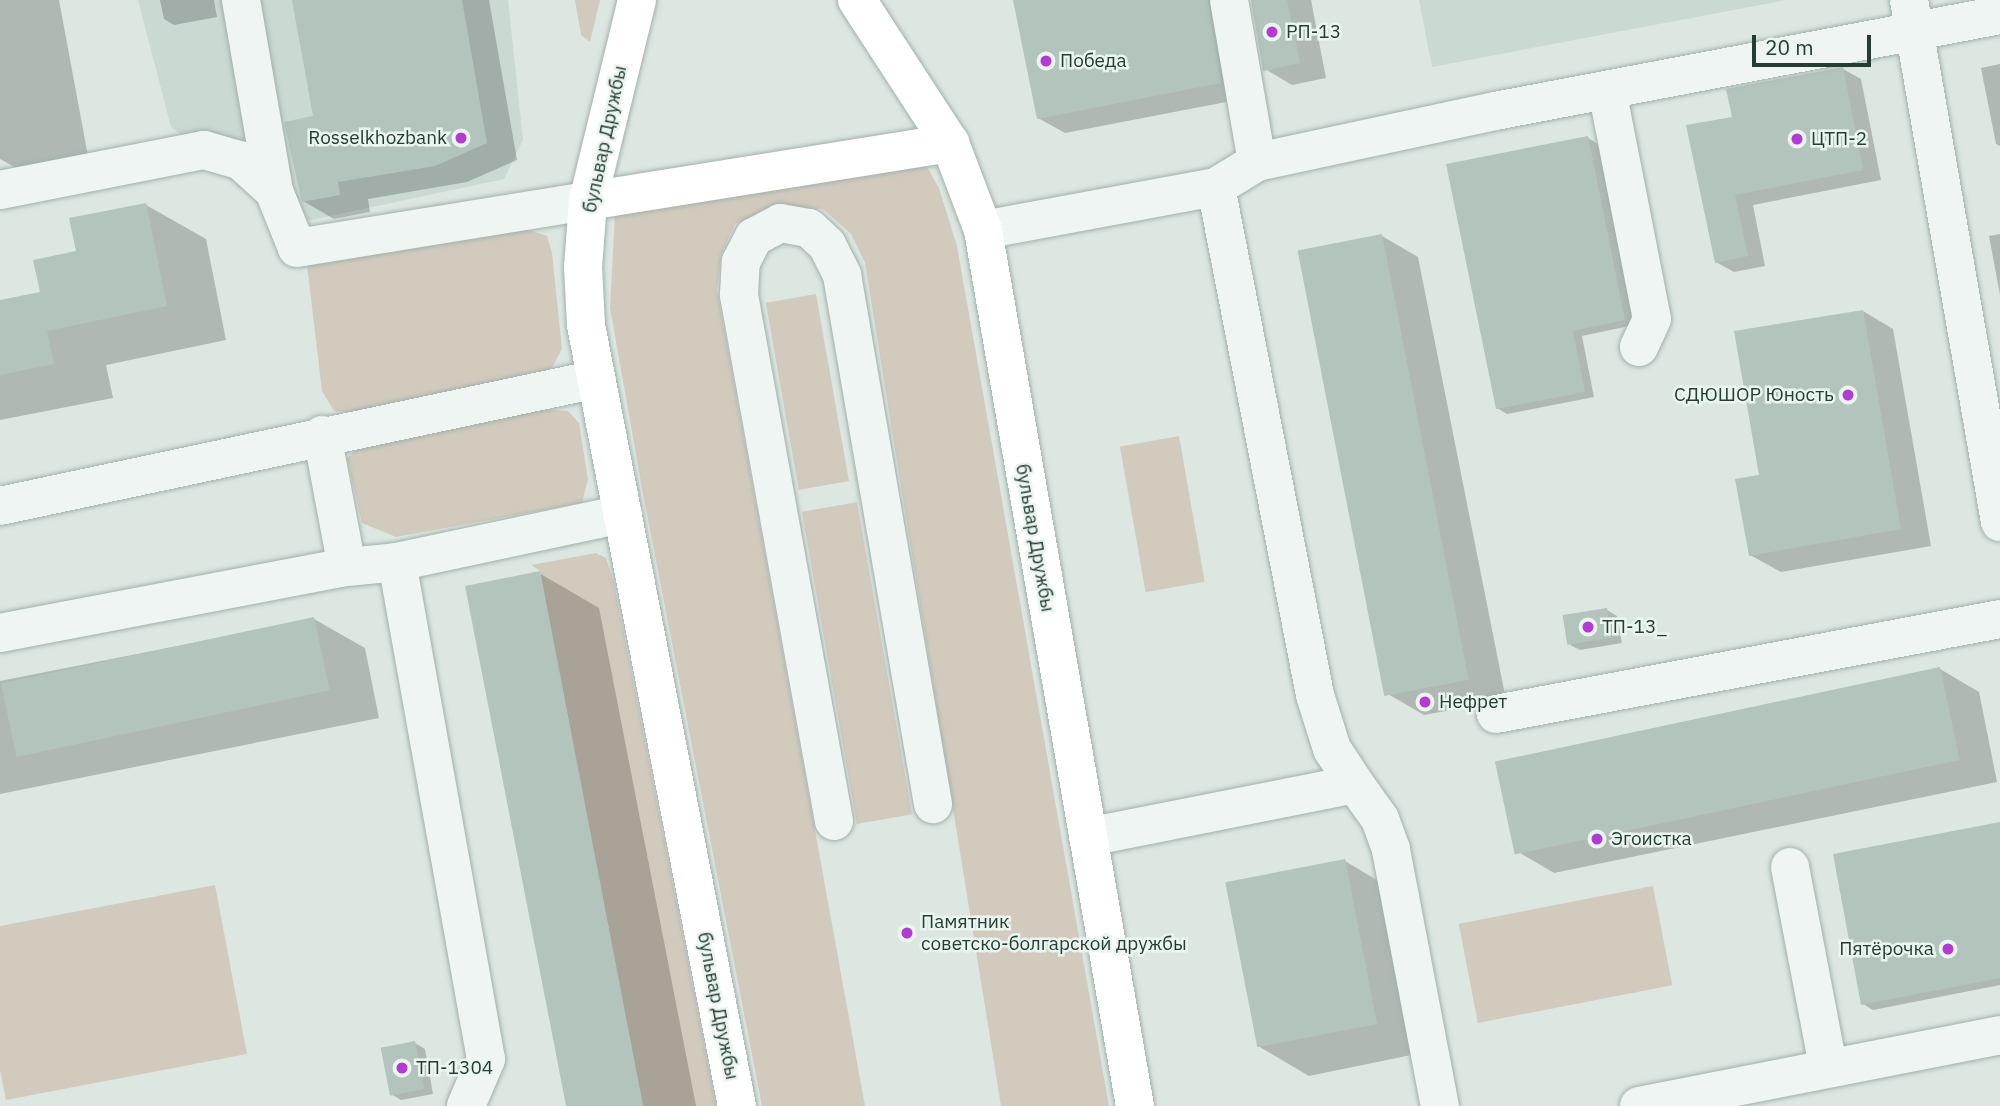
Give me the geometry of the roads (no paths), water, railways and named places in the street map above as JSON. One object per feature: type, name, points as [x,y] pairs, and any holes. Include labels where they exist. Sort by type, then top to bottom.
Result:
[{"type":"main road","name":"бульвар Дружбы","points":[[638,0],[588,201],[583,267],[586,326],[737,1106]]},
{"type":"main road","name":"бульвар Дружбы","points":[[857,0],[950,143],[983,230],[1135,1106]]},
{"type":"main road","points":[[588,201],[950,143]]},
{"type":"street","points":[[241,0],[274,191],[297,248],[588,201]]},
{"type":"street","points":[[1229,0],[1257,162]]},
{"type":"street","points":[[983,230],[1216,187],[1257,162],[1607,90],[1912,16],[2000,15]]},
{"type":"street","points":[[1912,16],[2000,522]]},
{"type":"street","points":[[1607,90],[1652,319],[1639,347]]},
{"type":"street","points":[[0,190],[204,150],[240,160],[274,191]]},
{"type":"street","points":[[1216,187],[1315,695],[1332,749],[1380,819],[1391,850],[1440,1106]]},
{"type":"street","points":[[834,821],[739,295],[741,262],[754,237],[780,223],[809,228],[827,245],[842,275],[933,804]]},
{"type":"street","points":[[0,506],[322,435],[597,379]]},
{"type":"street","points":[[322,435],[347,567]]},
{"type":"street","points":[[0,633],[347,567],[397,562],[623,514]]},
{"type":"street","points":[[397,562],[486,1059],[466,1106]]},
{"type":"street","points":[[1496,714],[2000,619]]},
{"type":"street","points":[[1088,837],[1354,784]]},
{"type":"street","points":[[1790,867],[1828,1067]]},
{"type":"street","points":[[1639,1106],[2000,1035]]},
{"type":"place","name":"РП-13","points":[[1272,32]]},
{"type":"place","name":"Победа","points":[[1046,61]]},
{"type":"place","name":"Rosselkhozbank","points":[[461,138]]},
{"type":"place","name":"ЦТП-2","points":[[1797,139]]},
{"type":"place","name":"СДЮШОР Юность","points":[[1848,395]]},
{"type":"place","name":"ТП-13_","points":[[1588,627]]},
{"type":"place","name":"Нефрет","points":[[1425,702]]},
{"type":"place","name":"Эгоистка","points":[[1597,839]]},
{"type":"place","name":"Памятник советско-болгарской дружбы","points":[[907,933]]},
{"type":"place","name":"Пятёрочка","points":[[1948,949]]},
{"type":"place","name":"ТП-1304","points":[[402,1068]]}]
